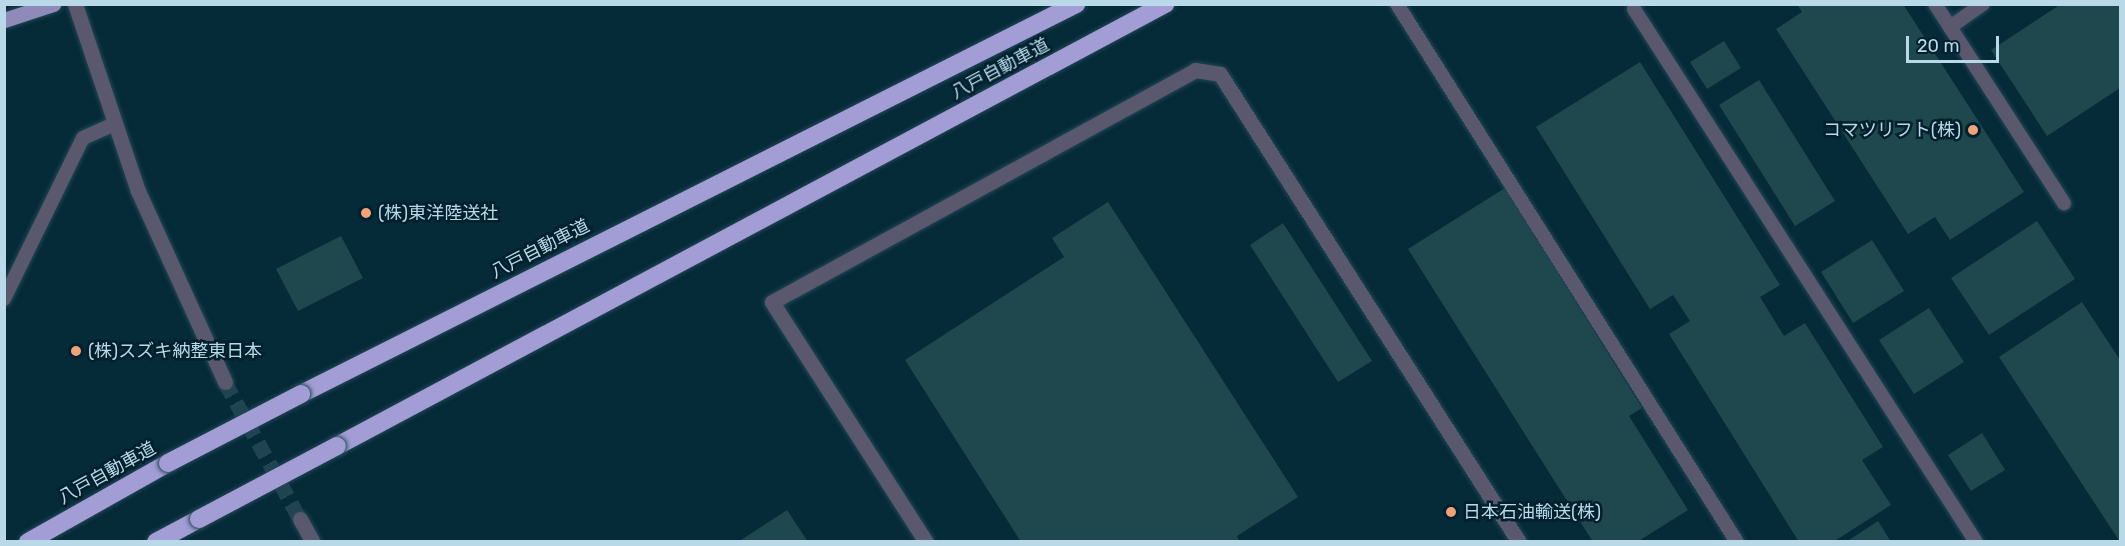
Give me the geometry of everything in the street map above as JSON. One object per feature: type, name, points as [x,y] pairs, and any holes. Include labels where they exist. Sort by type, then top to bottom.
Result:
[{"type":"highway","name":"八戸自動車道","points":[[28,542],[168,463],[301,394],[1076,4]]},
{"type":"highway","name":"八戸自動車道","points":[[156,542],[1165,4]]},
{"type":"main road","points":[[4,20],[53,4]]},
{"type":"street","points":[[75,4],[138,190],[225,382]]},
{"type":"street","points":[[926,542],[772,302],[1195,70],[1220,74],[1519,542]]},
{"type":"street","points":[[300,519],[313,542]]},
{"type":"lane","points":[[1397,4],[1737,542]]},
{"type":"lane","points":[[1935,4],[2064,203]]},
{"type":"lane","points":[[1950,27],[1983,4]]},
{"type":"lane","points":[[1634,9],[1976,542]]},
{"type":"lane","points":[[4,298],[83,138],[115,124]]},
{"type":"building","points":[[1797,4],[1903,4],[2024,192],[1950,240],[1935,217],[1908,234],[1776,29],[1802,12]]},
{"type":"building","points":[[2061,4],[2120,4],[2120,88],[2047,136],[1991,50]]},
{"type":"building","points":[[1724,41],[1741,68],[1707,89],[1690,62]]},
{"type":"building","points":[[1640,62],[1780,285],[1760,297],[1784,336],[1805,323],[1883,447],[1862,460],[1891,505],[1833,542],[1799,542],[1669,334],[1690,321],[1673,295],[1650,309],[1536,127]]},
{"type":"building","points":[[1759,80],[1835,201],[1795,226],[1719,105]]},
{"type":"building","points":[[1505,188],[1642,408],[1629,416],[1688,510],[1637,542],[1593,542],[1408,249]]},
{"type":"building","points":[[1108,202],[1298,497],[1237,536],[1240,542],[1021,542],[905,360],[1064,257],[1052,238]]},
{"type":"building","points":[[2037,221],[2075,279],[1989,335],[1951,278]]},
{"type":"building","points":[[1283,223],[1372,361],[1338,382],[1250,245]]},
{"type":"building","points":[[341,236],[363,278],[298,311],[276,269]]},
{"type":"building","points":[[1872,240],[1904,291],[1853,323],[1821,272]]},
{"type":"building","points":[[2082,302],[2120,360],[2120,542],[1999,357]]},
{"type":"building","points":[[1929,308],[1964,362],[1914,394],[1879,340]]},
{"type":"building","points":[[1982,433],[2005,470],[1971,491],[1948,455]]},
{"type":"building","points":[[787,510],[808,542],[738,542]]},
{"type":"building","points":[[1878,521],[1891,542],[1846,542]]},
{"type":"tunnel","points":[[225,382],[300,519]]},
{"type":"place","name":"コマツリフト(株)","points":[[1973,130]]},
{"type":"place","name":"(株)東洋陸送社","points":[[366,213]]},
{"type":"place","name":"(株)スズキ納整東日本","points":[[76,351]]},
{"type":"place","name":"日本石油輸送(株)","points":[[1451,512]]}]
